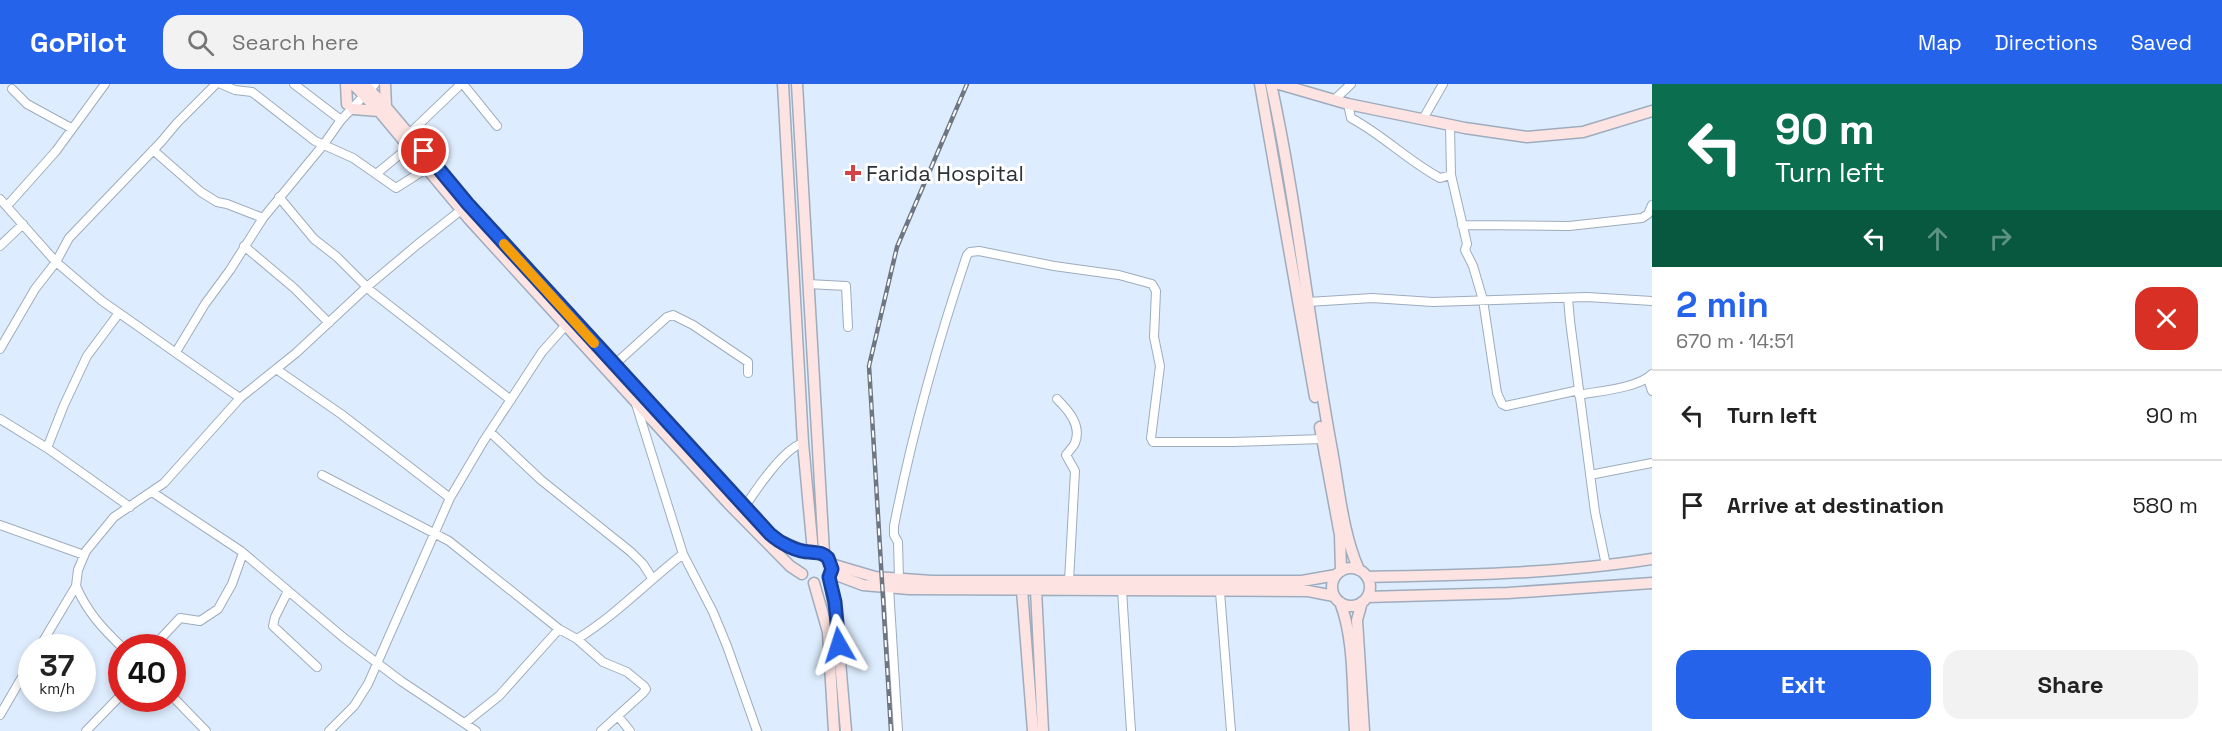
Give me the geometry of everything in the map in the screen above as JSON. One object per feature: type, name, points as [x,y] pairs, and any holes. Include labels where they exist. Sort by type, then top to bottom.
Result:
[{"type":"street","points":[[7,206],[56,151],[105,84]]},
{"type":"street","points":[[0,350],[35,289],[56,261],[69,238],[216,84]]},
{"type":"street","points":[[221,84],[234,90],[252,92],[315,141],[376,174],[396,188],[426,169]]},
{"type":"street","points":[[294,84],[341,120]]},
{"type":"street","points":[[346,84],[350,106]]},
{"type":"street","points":[[385,84],[383,109],[426,169],[465,207],[614,365],[744,508],[777,540],[815,553],[830,571],[863,585],[889,588],[1022,590],[1308,591],[1351,605],[1364,599],[1508,593],[1652,583]]},
{"type":"street","points":[[409,134],[462,84],[497,126]]},
{"type":"street","points":[[783,84],[803,443],[815,553]]},
{"type":"street","points":[[797,84],[808,284],[815,553]]},
{"type":"street","points":[[1260,84],[1340,535],[1338,573],[1332,583],[1345,615],[1348,634],[1355,731]]},
{"type":"street","points":[[1271,84],[1290,185],[1321,392],[1349,542],[1370,590],[1364,599],[1357,620],[1364,731]]},
{"type":"street","points":[[1279,84],[1348,104],[1450,125],[1527,137],[1583,132],[1652,111]]},
{"type":"street","points":[[1335,99],[1351,84]]},
{"type":"street","points":[[1424,119],[1443,84]]},
{"type":"street","points":[[176,352],[205,304],[263,218],[324,144],[364,87],[409,134],[465,207],[566,325],[728,503],[790,566],[809,581],[820,583],[830,571]]},
{"type":"street","points":[[12,89],[27,104],[71,128]]},
{"type":"street","points":[[1348,104],[1351,118],[1375,130],[1411,160],[1440,178],[1451,175]]},
{"type":"street","points":[[350,106],[383,109]]},
{"type":"street","points":[[1450,125],[1451,175],[1467,244],[1465,250],[1473,266],[1483,300],[1497,393],[1502,404],[1506,406],[1650,377],[1652,391]]},
{"type":"street","points":[[376,174],[409,147]]},
{"type":"street","points":[[153,150],[201,192],[217,202],[263,218]]},
{"type":"street","points":[[279,197],[315,239],[337,256],[387,304],[511,400]]},
{"type":"street","points":[[0,199],[56,261],[102,301],[240,398]]},
{"type":"street","points":[[47,634],[76,586],[78,570],[84,555],[108,524],[122,510],[130,507],[164,483],[240,398],[329,323],[368,286],[465,207]]},
{"type":"street","points":[[1462,225],[1569,226],[1642,218],[1652,207]]},
{"type":"street","points":[[0,246],[24,224]]},
{"type":"street","points":[[244,246],[294,288],[329,323]]},
{"type":"street","points":[[898,579],[898,543],[894,535],[894,526],[905,467],[941,332],[970,252],[980,251],[1053,266],[1119,275],[1152,284],[1156,291],[1154,337],[1160,366],[1151,438],[1153,441],[1233,442],[1323,439]]},
{"type":"street","points":[[808,284],[846,286],[848,327]]},
{"type":"street","points":[[1308,302],[1372,298],[1433,302],[1587,297],[1652,301]]},
{"type":"street","points":[[1568,298],[1590,475],[1606,565]]},
{"type":"street","points":[[47,448],[87,356],[120,313]]},
{"type":"street","points":[[614,365],[667,317],[673,315],[693,325],[748,362],[748,374]]},
{"type":"street","points":[[328,731],[354,706],[368,684],[450,498],[542,352],[566,325]]},
{"type":"street","points":[[0,335],[9,334]]},
{"type":"street","points":[[276,369],[341,414],[450,498]]},
{"type":"street","points":[[1057,399],[1070,413],[1076,424],[1075,443],[1066,454],[1075,471],[1069,581]]},
{"type":"street","points":[[636,403],[683,554],[713,612],[757,731]]},
{"type":"street","points":[[0,419],[47,448],[130,507]]},
{"type":"street","points":[[490,432],[541,480],[631,552],[652,578]]},
{"type":"street","points":[[744,508],[785,455],[798,444],[803,443]]},
{"type":"street","points":[[1590,475],[1652,463]]},
{"type":"street","points":[[322,475],[449,541],[559,628],[577,639],[603,662],[627,672],[645,687],[643,693],[602,731]]},
{"type":"street","points":[[152,492],[243,553],[378,664],[476,731]]},
{"type":"street","points":[[0,525],[84,555]]},
{"type":"street","points":[[791,546],[813,533]]},
{"type":"street","points":[[165,634],[180,618],[200,621],[218,609],[232,584],[243,553]]},
{"type":"street","points":[[802,574],[801,561],[815,553]]},
{"type":"street","points":[[577,639],[597,626],[683,554]]},
{"type":"street","points":[[830,571],[898,579],[1290,582],[1338,573],[1350,568],[1363,573],[1455,575],[1606,565],[1652,559]]},
{"type":"street","points":[[830,571],[835,602],[846,731]]},
{"type":"street","points":[[814,583],[828,632],[834,731]]},
{"type":"street","points":[[76,586],[94,618],[109,634]]},
{"type":"street","points":[[889,588],[898,731]]},
{"type":"street","points":[[1022,590],[1033,731]]},
{"type":"street","points":[[1036,590],[1043,731]]},
{"type":"street","points":[[1122,590],[1131,731]]},
{"type":"street","points":[[288,591],[273,626],[317,667]]},
{"type":"street","points":[[1220,592],[1232,731]]},
{"type":"street","points":[[465,723],[499,696],[559,628]]},
{"type":"street","points":[[0,715],[3,704],[18,681]]},
{"type":"street","points":[[86,731],[108,708]]},
{"type":"street","points":[[186,710],[206,731]]},
{"type":"street","points":[[618,716],[630,731]]},
{"type":"railway","points":[[891,731],[869,366],[897,247],[967,84]]},
{"type":"slow traffic","points":[[504,244],[594,343]]},
{"type":"place","name":"Farida Hospital","points":[[853,173]]},
{"type":"route","points":[[424,151],[468,204],[744,508],[784,545],[810,553],[818,552],[828,558],[832,569],[829,577],[835,602],[839,645]]}]
